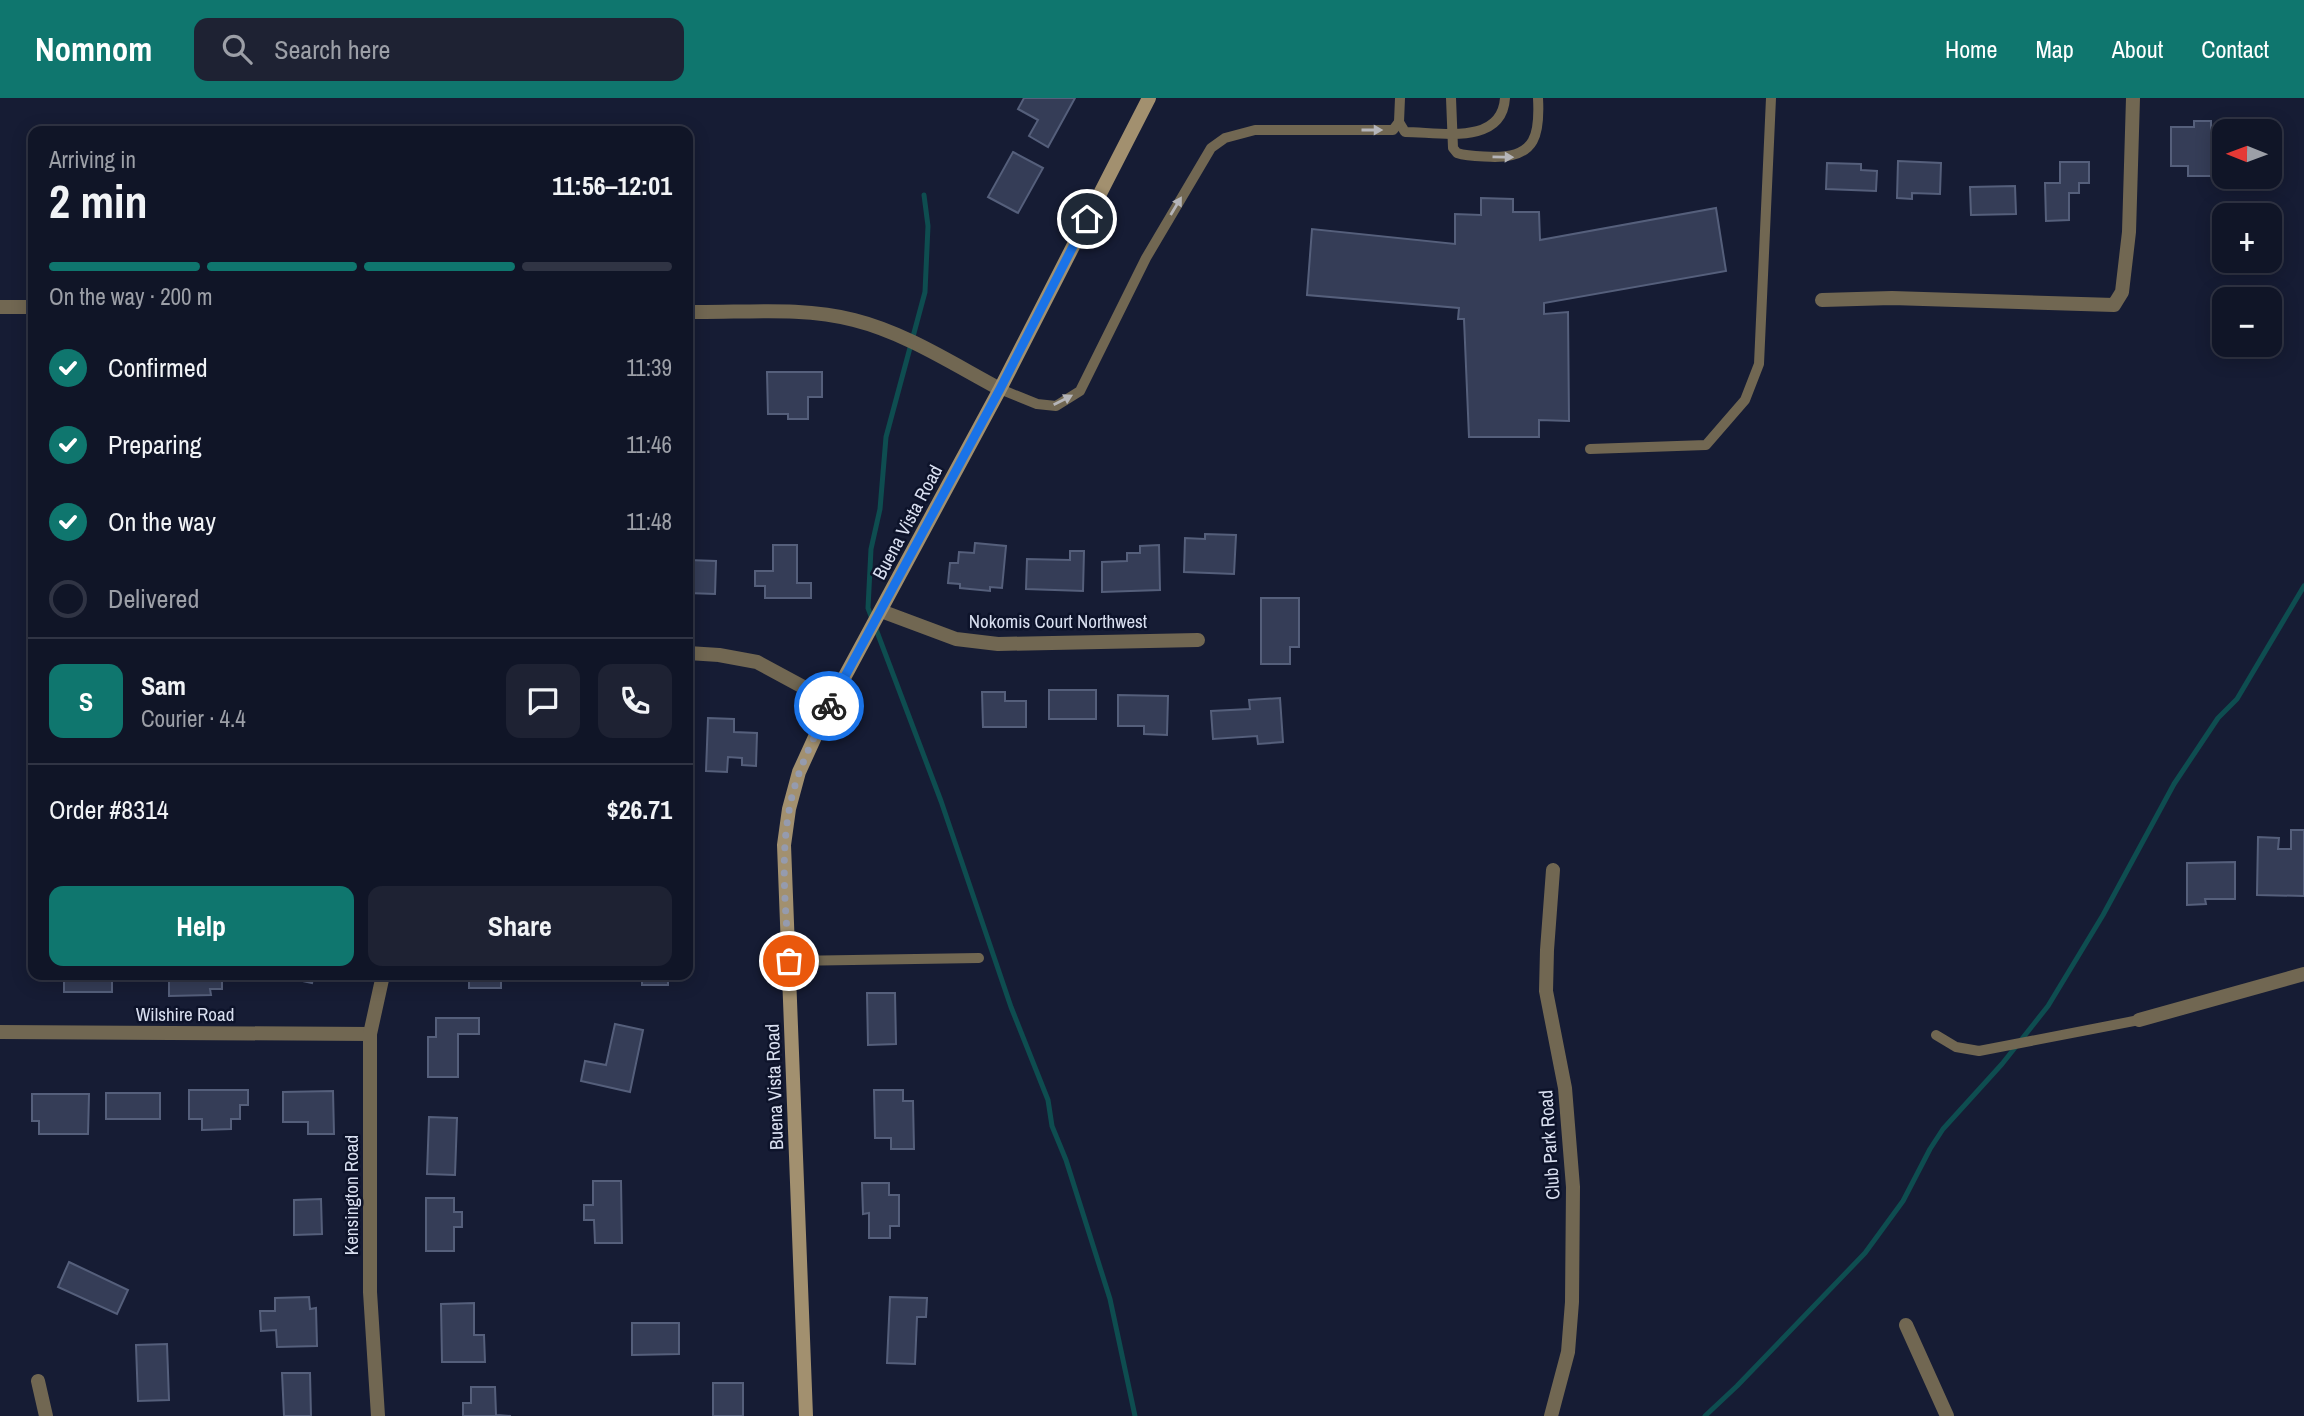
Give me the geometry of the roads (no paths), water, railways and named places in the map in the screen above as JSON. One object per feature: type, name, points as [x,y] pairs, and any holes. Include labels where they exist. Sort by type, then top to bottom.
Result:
[{"type":"street","name":"Buena Vista Road","points":[[806,1416],[784,845],[789,809],[799,772],[831,702],[1000,389],[1149,98]]},
{"type":"street","points":[[1822,300],[1892,298],[2114,305],[2123,292],[2129,232],[2133,98]]},
{"type":"street","points":[[0,307],[28,307]]},
{"type":"street","points":[[693,313],[823,314],[853,320],[882,328],[1000,389]]},
{"type":"street","name":"Nokomis Court Northwest","points":[[881,611],[956,639],[998,644],[1198,640]]},
{"type":"street","points":[[693,653],[719,654],[757,662],[831,702]]},
{"type":"street","name":"Club Park Road","points":[[1550,1416],[1568,1352],[1572,1302],[1573,1187],[1565,1088],[1546,991],[1546,950],[1553,870]]},
{"type":"street","points":[[2139,1020],[2304,974]]},
{"type":"street","name":"Kensington Road","points":[[378,1416],[370,1292],[370,1034],[382,980]]},
{"type":"street","name":"Wilshire Road","points":[[0,1032],[370,1034]]},
{"type":"street","points":[[1906,1325],[1947,1416]]},
{"type":"street","points":[[38,1381],[46,1416]]},
{"type":"lane","points":[[1400,98],[1399,122],[1405,132],[1452,133],[1473,133],[1492,127],[1503,115],[1505,98]]},
{"type":"lane","points":[[1451,98],[1453,148],[1457,153],[1467,156],[1515,157],[1527,150],[1539,122],[1538,98]]},
{"type":"lane","points":[[1590,449],[1706,445],[1745,400],[1759,364],[1771,98]]},
{"type":"lane","points":[[1000,389],[1037,404],[1056,406],[1080,391],[1146,258],[1211,148],[1225,138],[1255,130],[1393,130],[1399,122]]},
{"type":"lane","points":[[789,961],[979,958]]},
{"type":"lane","points":[[1936,1035],[1956,1047],[1979,1051],[2139,1020]]},
{"type":"waterway","points":[[924,195],[928,226],[925,292],[886,437],[880,509],[871,549],[868,608],[941,801],[1011,1007],[1048,1100],[1052,1126],[1066,1160],[1110,1299],[1135,1416]]},
{"type":"waterway","points":[[1705,1416],[1865,1253],[1903,1201],[1943,1129],[2002,1064],[2048,1006],[2103,915],[2174,784],[2218,718],[2237,699],[2304,586]]}]
